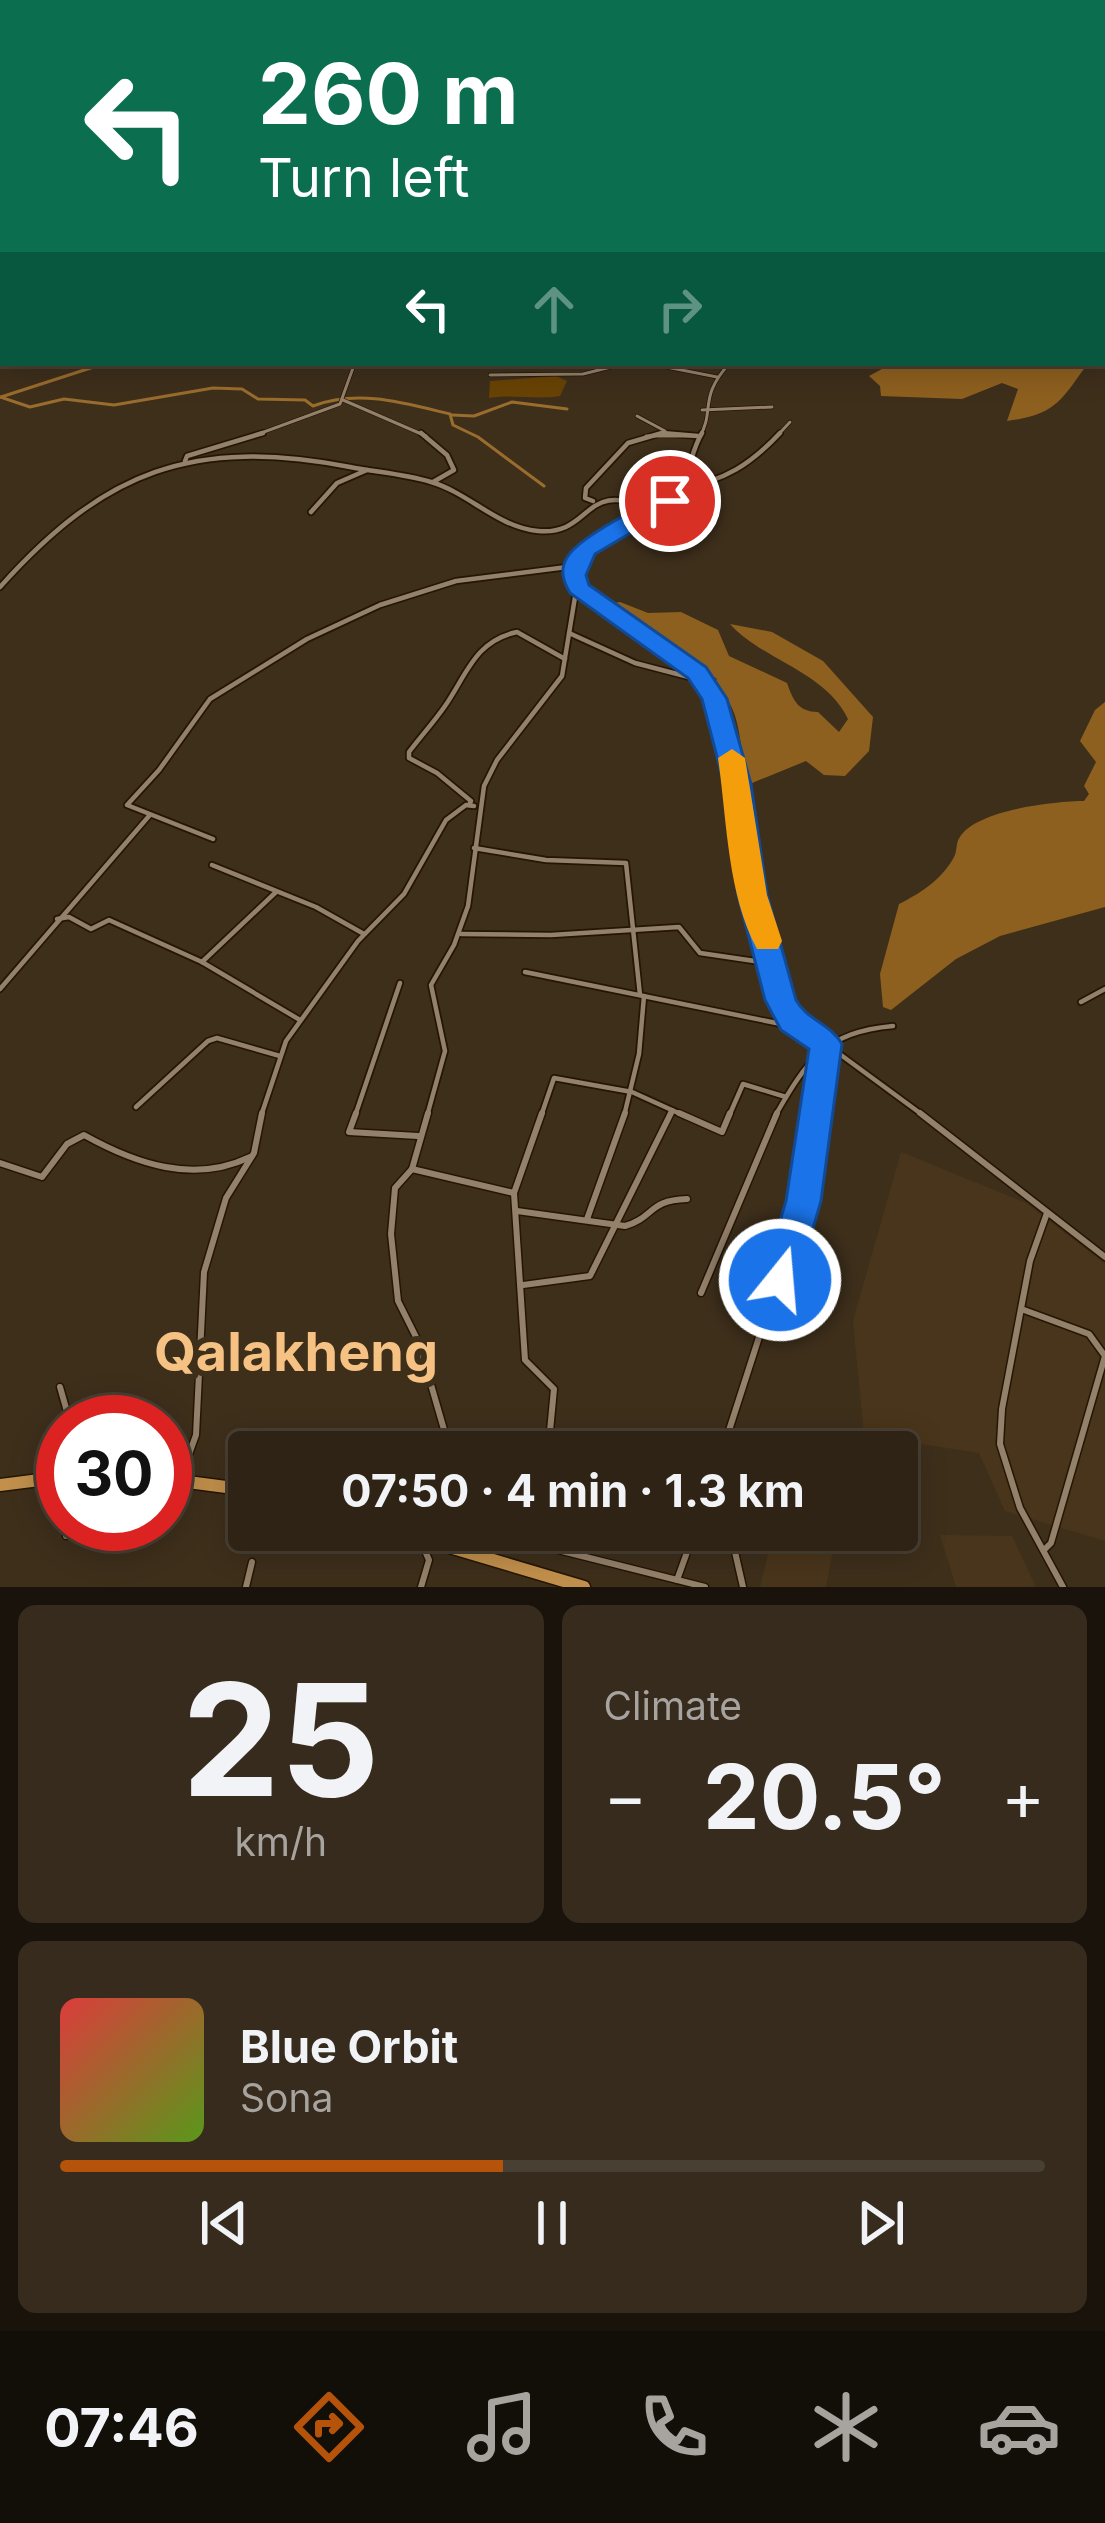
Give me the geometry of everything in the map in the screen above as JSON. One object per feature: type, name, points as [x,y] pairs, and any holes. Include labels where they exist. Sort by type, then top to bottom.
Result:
[{"type":"main road","points":[[0,1485],[36,1480]]},
{"type":"main road","points":[[192,1482],[228,1487]]},
{"type":"main road","points":[[474,1551],[584,1587]]},
{"type":"street","points":[[490,374],[583,374],[599,366]]},
{"type":"street","points":[[661,366],[717,377]]},
{"type":"street","points":[[682,487],[688,453],[705,428],[702,410],[727,366]]},
{"type":"street","points":[[353,368],[339,395],[397,420],[443,451],[454,470],[433,482]]},
{"type":"street","points":[[185,461],[187,455],[308,418],[343,400]]},
{"type":"street","points":[[702,410],[772,407]]},
{"type":"street","points":[[637,416],[665,431],[698,436]]},
{"type":"street","points":[[192,1442],[200,1402],[204,1272],[226,1198],[254,1153],[257,1126],[280,1056],[300,1020],[364,934],[404,894],[446,820],[473,806],[489,773],[554,687],[565,659],[571,596],[577,584],[575,566],[587,549],[654,511],[682,487],[708,484],[754,460],[790,422]]},
{"type":"street","points":[[596,502],[585,498],[586,488],[603,475],[613,454],[632,441],[665,431]]},
{"type":"street","points":[[0,587],[41,541],[82,507],[152,470],[185,461],[266,453],[433,482],[493,518],[539,531],[566,526],[596,502],[620,496],[654,511]]},
{"type":"street","points":[[311,512],[337,483],[367,470]]},
{"type":"street","points":[[213,838],[129,808],[129,798],[163,767],[211,698],[302,639],[435,586],[513,570],[575,566]]},
{"type":"street","points":[[577,584],[704,681],[723,721],[752,895],[775,964],[781,1000],[801,1028],[868,1072],[1105,1257]]},
{"type":"street","points":[[445,1431],[419,1343],[398,1301],[395,1188],[412,1169],[445,1051],[431,985],[449,962],[461,934],[474,848],[473,806],[437,773],[409,758],[409,752],[444,707],[477,649],[490,640],[517,632],[565,659]]},
{"type":"street","points":[[569,633],[635,663],[704,681]]},
{"type":"street","points":[[0,989],[149,816]]},
{"type":"street","points":[[474,848],[546,860],[626,863],[643,1040],[632,1092],[587,1219]]},
{"type":"street","points":[[212,865],[364,934]]},
{"type":"street","points":[[202,962],[277,891]]},
{"type":"street","points":[[56,919],[69,916],[91,929],[109,920],[202,962],[300,1020]]},
{"type":"street","points":[[461,934],[679,927],[700,953],[775,964]]},
{"type":"street","points":[[525,973],[709,1006],[771,1028],[801,1028]]},
{"type":"street","points":[[400,983],[349,1132],[418,1136]]},
{"type":"street","points":[[1081,1003],[1105,989]]},
{"type":"street","points":[[701,1293],[753,1163],[786,1097],[826,1044],[871,1024],[893,1026]]},
{"type":"street","points":[[136,1107],[208,1041],[217,1038],[280,1056]]},
{"type":"street","points":[[729,1431],[803,1201],[826,1044]]},
{"type":"street","points":[[550,1431],[554,1389],[525,1360],[514,1193],[554,1078],[632,1092],[722,1132],[743,1084],[786,1097]]},
{"type":"street","points":[[523,1286],[590,1276],[673,1108]]},
{"type":"street","points":[[0,1163],[38,1178],[67,1144],[84,1135],[110,1152],[198,1170],[234,1167],[254,1153]]},
{"type":"street","points":[[412,1169],[514,1193]]},
{"type":"street","points":[[517,1211],[616,1225],[639,1222],[646,1208],[661,1200],[687,1199]]},
{"type":"street","points":[[1047,1214],[1039,1228],[1000,1421],[1000,1448],[1063,1587]]},
{"type":"street","points":[[1024,1310],[1089,1334],[1105,1355],[1052,1543],[1043,1550]]},
{"type":"street","points":[[60,1388],[62,1395]]},
{"type":"street","points":[[421,1587],[430,1560],[424,1551]]},
{"type":"street","points":[[563,1551],[705,1587]]},
{"type":"street","points":[[677,1580],[687,1551]]},
{"type":"street","points":[[735,1551],[743,1587]]},
{"type":"street","points":[[246,1587],[252,1562]]},
{"type":"shaded area","points":[[887,366],[1086,366],[1047,410],[1007,421],[1018,389],[1002,383],[962,399],[881,396],[880,386],[869,376]]},
{"type":"shaded area","points":[[556,376],[567,381],[560,396],[489,398],[490,381]]},
{"type":"shaded area","points":[[620,602],[648,613],[681,612],[718,630],[729,656],[787,683],[797,704],[818,712],[839,732],[848,719],[824,689],[730,624],[772,632],[823,661],[873,717],[869,751],[845,776],[824,775],[806,761],[752,783],[732,707],[713,683],[717,679],[609,604]]},
{"type":"shaded area","points":[[1105,702],[1105,907],[1000,936],[956,959],[891,1010],[883,1007],[880,974],[899,904],[938,878],[955,855],[960,837],[982,820],[1036,805],[1084,801],[1089,794],[1084,786],[1096,762],[1080,741],[1095,710]]},
{"type":"shaded area","points":[[901,1152],[1026,1203],[1105,1264],[1105,1541],[1005,1511],[979,1453],[918,1443],[918,1431],[864,1431],[853,1321]]},
{"type":"shaded area","points":[[940,1535],[1012,1536],[1036,1587],[956,1587]]},
{"type":"shaded area","points":[[769,1551],[833,1551],[826,1587],[760,1587]]},
{"type":"waterway","points":[[1,397],[97,366]]},
{"type":"waterway","points":[[0,397],[30,407],[64,399],[114,405],[213,388],[242,389],[258,399],[305,400],[313,406],[364,398],[399,402],[450,414],[453,425],[478,437],[544,486]]},
{"type":"waterway","points":[[452,415],[474,416],[512,402],[567,409]]},
{"type":"slow traffic","points":[[732,758],[752,895],[767,941]]},
{"type":"district","name":"Qalakheng","points":[[296,1351]]},
{"type":"route","points":[[670,501],[587,549],[577,560],[574,575],[578,588],[697,673],[714,699],[737,784],[752,895],[775,964],[781,1000],[792,1021],[826,1044],[803,1201],[780,1280]]}]
